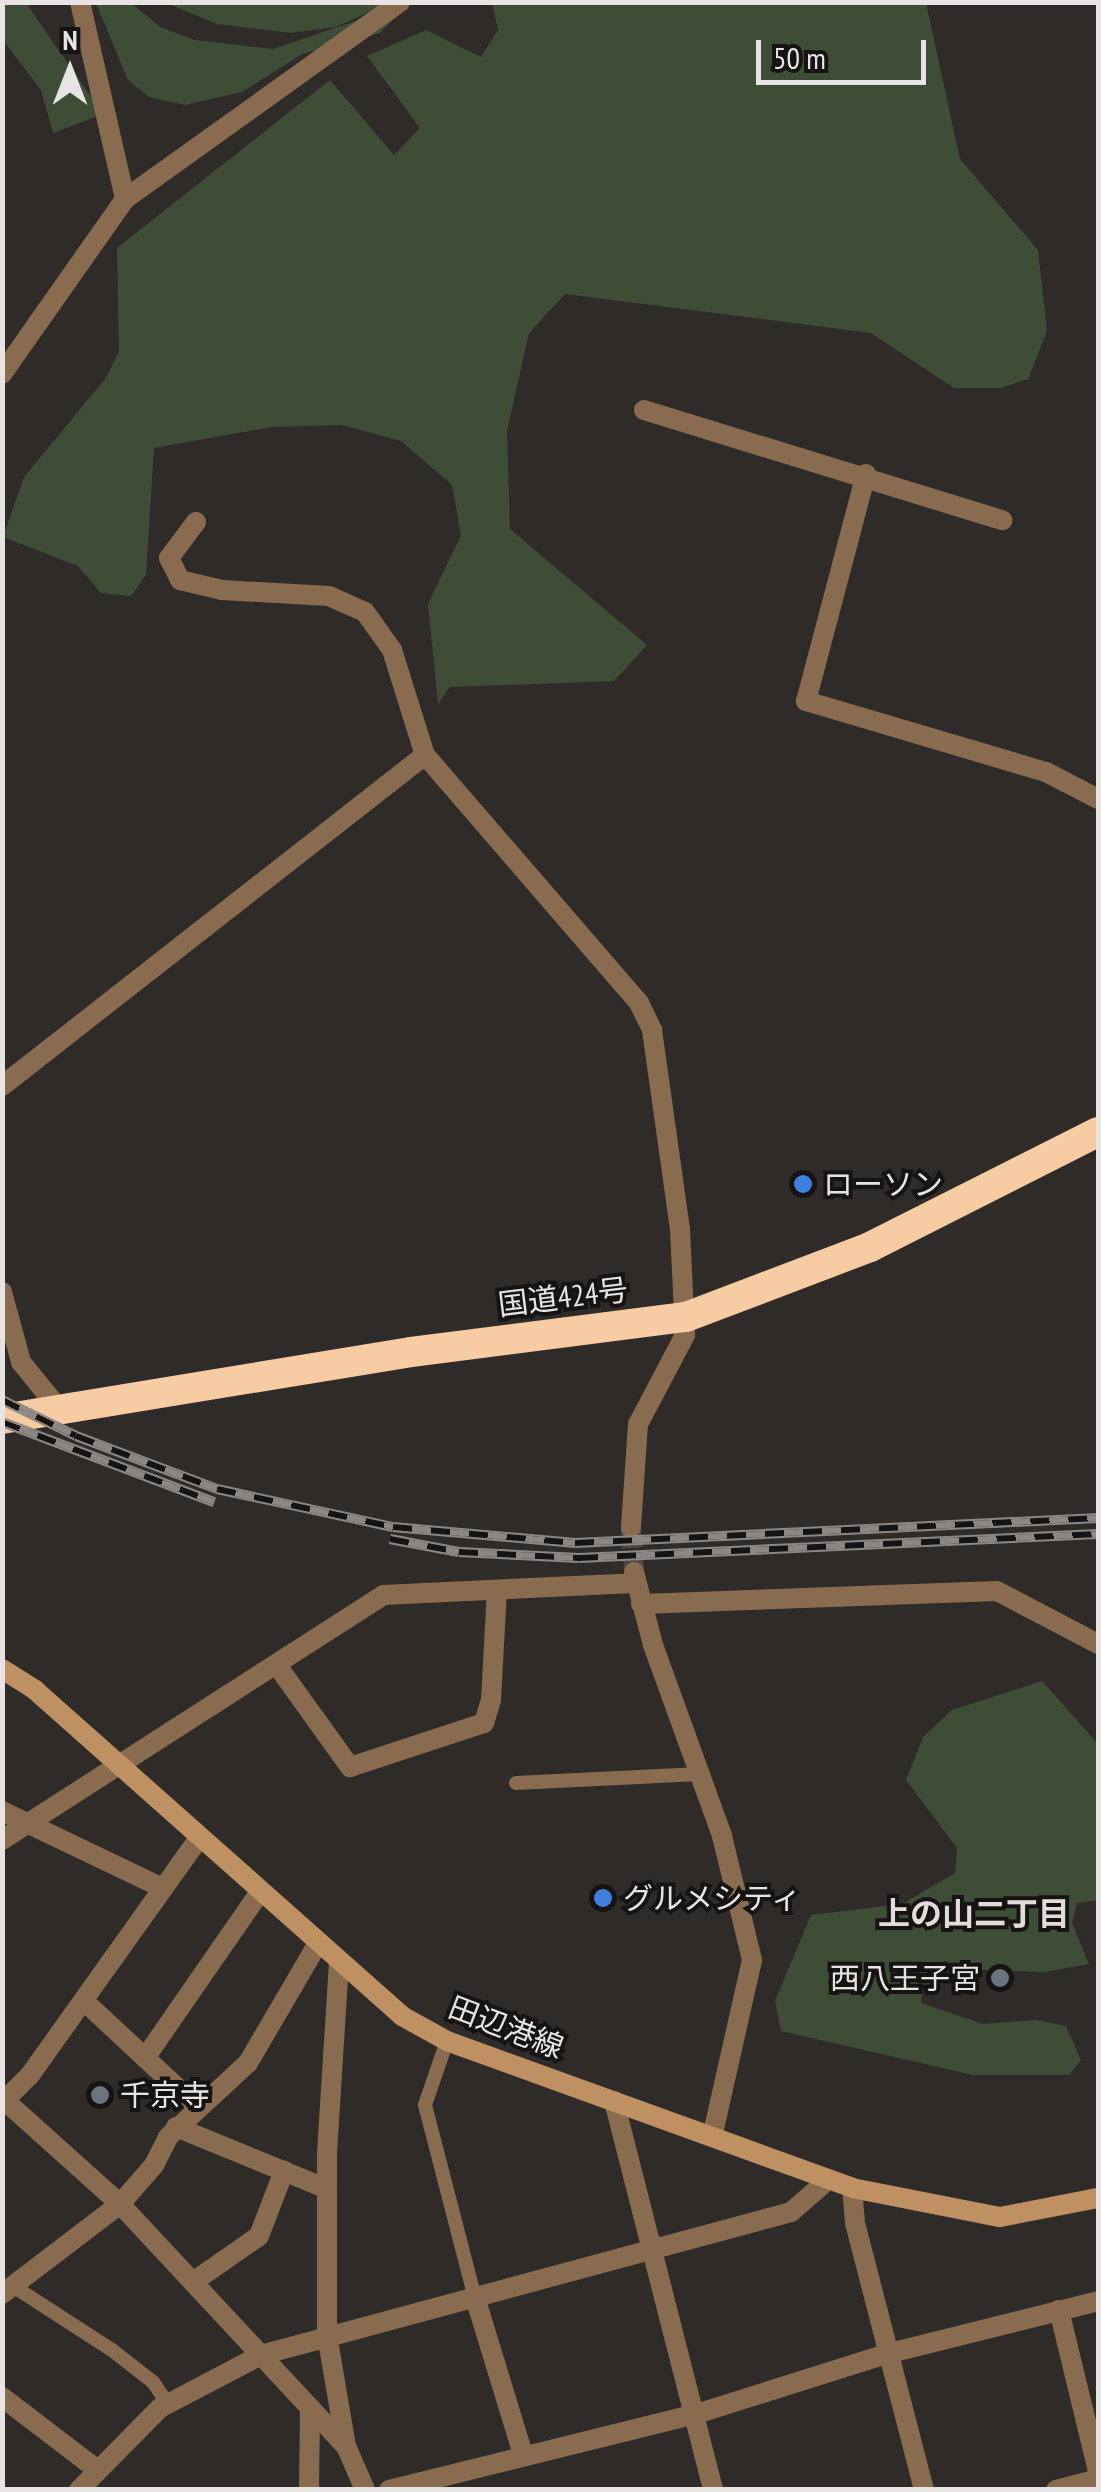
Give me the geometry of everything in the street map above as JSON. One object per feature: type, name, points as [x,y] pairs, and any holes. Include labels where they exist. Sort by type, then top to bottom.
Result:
[{"type":"highway","name":"国道424号","points":[[2,1419],[411,1352],[686,1317],[870,1247],[1098,1132]]},
{"type":"main road","name":"田辺港線","points":[[2,1669],[119,1766],[402,2016],[447,2041],[852,2188],[1000,2217],[1098,2198]]},
{"type":"street","points":[[80,2],[125,200]]},
{"type":"street","points":[[2,374],[125,200],[400,2]]},
{"type":"street","points":[[644,410],[866,474],[1002,520]]},
{"type":"street","points":[[866,474],[806,701],[1046,772],[1098,799]]},
{"type":"street","points":[[196,522],[168,558],[180,580],[222,590],[328,596],[365,612],[392,650],[425,755],[639,1003],[652,1030],[686,1335],[638,1424],[631,1528]]},
{"type":"street","points":[[2,1086],[425,755]]},
{"type":"street","points":[[2,1292],[21,1362],[59,1409]]},
{"type":"street","points":[[637,1586],[700,1774],[752,1960],[712,2137]]},
{"type":"street","points":[[2,1840],[24,1822],[119,1766],[382,1595],[637,1586],[997,1591],[1098,1644]]},
{"type":"street","points":[[276,1664],[350,1767],[450,1734],[484,1722],[492,1700],[497,1590]]},
{"type":"street","points":[[2,1811],[163,1888]]},
{"type":"street","points":[[199,1838],[84,2001],[3,2101],[120,2204],[346,2446]]},
{"type":"street","points":[[145,2058],[260,1892]]},
{"type":"street","points":[[8,2290],[120,2204],[176,2127],[248,2062],[318,1943]]},
{"type":"street","points":[[338,1962],[327,2189],[327,2335],[346,2446],[365,2490]]},
{"type":"street","points":[[84,2001],[196,2105]]},
{"type":"street","points":[[614,2101],[713,2490]]},
{"type":"street","points":[[176,2127],[327,2189]]},
{"type":"street","points":[[193,2282],[258,2236],[284,2171]]},
{"type":"street","points":[[79,2490],[96,2468],[168,2404],[262,2355],[474,2294],[792,2212],[829,2179]]},
{"type":"street","points":[[852,2188],[924,2490]]},
{"type":"street","points":[[474,2294],[522,2454]]},
{"type":"street","points":[[389,2490],[522,2454],[693,2415],[890,2353],[1098,2301]]},
{"type":"street","points":[[1060,2310],[1098,2471]]},
{"type":"street","points":[[2,2397],[96,2468]]},
{"type":"street","points":[[310,2408],[310,2490]]},
{"type":"street","points":[[1056,2490],[1098,2479]]},
{"type":"lane","points":[[516,1783],[700,1774]]},
{"type":"lane","points":[[447,2041],[425,2105],[474,2294]]},
{"type":"lane","points":[[8,2290],[112,2350],[168,2404]]},
{"type":"green space","points":[[3,3],[26,3],[103,114],[53,133],[41,90],[3,40]]},
{"type":"green space","points":[[96,3],[131,3],[160,27],[195,40],[273,49],[409,3],[380,33],[302,54],[242,92],[185,105],[149,97],[128,80]]},
{"type":"green space","points":[[166,3],[389,3],[336,27],[290,33],[217,24]]},
{"type":"green space","points":[[492,3],[926,3],[960,159],[1038,250],[1047,331],[1028,379],[1001,388],[954,388],[871,333],[565,294],[529,333],[507,431],[510,529],[647,645],[614,681],[450,687],[438,704],[428,604],[461,535],[452,485],[401,441],[342,425],[272,427],[154,448],[146,575],[131,596],[101,593],[78,566],[3,537],[24,477],[105,379],[119,352],[117,248],[330,80],[394,155],[420,128],[367,56],[426,30],[481,57],[498,30]]},
{"type":"green space","points":[[1042,1681],[1098,1744],[1098,1900],[1077,1903],[1072,1923],[1089,1964],[1044,1972],[960,1969],[923,1987],[921,2003],[983,2024],[1036,2020],[1066,2026],[1081,2060],[1069,2075],[973,2075],[781,2031],[775,2001],[811,1915],[902,1904],[955,1873],[957,1848],[906,1780],[923,1737],[952,1710]]},
{"type":"tunnel","points":[[631,1528],[634,1570]]},
{"type":"railway","points":[[2,1400],[76,1436],[217,1489],[393,1527],[575,1543],[1098,1518]]},
{"type":"railway","points":[[2,1422],[214,1502]]},
{"type":"railway","points":[[390,1539],[459,1552],[579,1558],[1098,1534]]},
{"type":"place","name":"ローソン","points":[[803,1184]]},
{"type":"place","name":"グルメシティ","points":[[603,1898]]},
{"type":"place","name":"西八王子宮","points":[[1000,1978]]},
{"type":"place","name":"千京寺","points":[[100,2095]]},
{"type":"district","name":"上の山二丁目","points":[[974,1913]]}]
